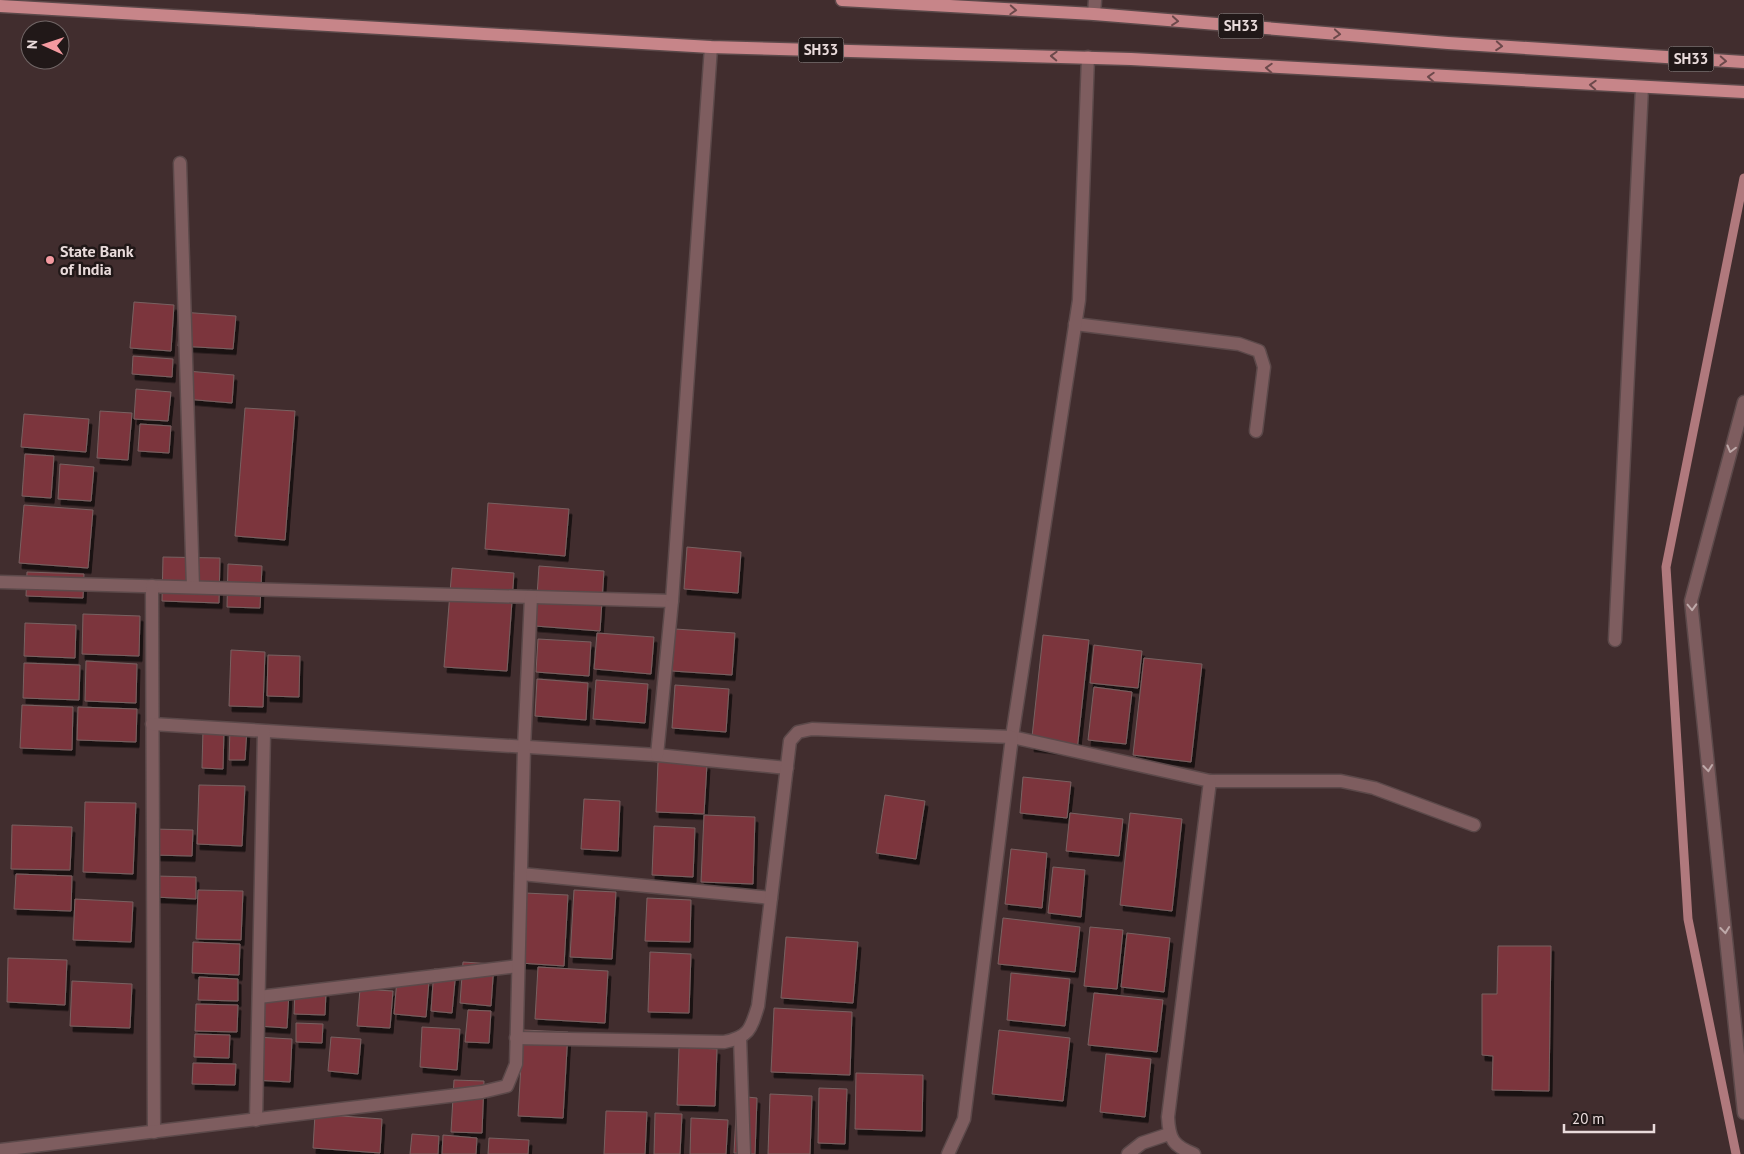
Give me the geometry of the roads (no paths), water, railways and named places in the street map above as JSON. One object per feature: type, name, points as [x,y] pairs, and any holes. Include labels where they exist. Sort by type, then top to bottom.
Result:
[{"type":"main road","name":"SH33","points":[[842,0],[1094,14],[1639,56],[1744,62]]},
{"type":"main road","name":"SH33","points":[[0,6],[711,47],[1088,58],[1642,87]]},
{"type":"main road","points":[[1642,87],[1744,92]]},
{"type":"street","points":[[1094,14],[1095,0]]},
{"type":"street","points":[[657,756],[672,601],[711,47]]},
{"type":"street","points":[[948,1154],[964,1119],[1012,737],[1079,300],[1088,58]]},
{"type":"street","points":[[1615,640],[1642,87]]},
{"type":"street","points":[[180,163],[193,587]]},
{"type":"street","points":[[1075,324],[1239,344],[1259,351],[1264,367],[1256,431]]},
{"type":"street","points":[[1744,402],[1691,601],[1744,1113]]},
{"type":"street","points":[[0,582],[672,601]]},
{"type":"street","points":[[152,586],[154,1132]]},
{"type":"street","points":[[0,1150],[482,1092],[507,1086],[516,1064],[524,748],[531,597]]},
{"type":"street","points":[[152,724],[657,756],[787,768]]},
{"type":"street","points":[[516,1038],[724,1042],[740,1038],[752,1027],[758,1006],[790,741],[798,732],[812,729],[1012,737],[1210,782],[1341,781],[1374,788],[1474,825]]},
{"type":"street","points":[[256,1120],[264,732]]},
{"type":"street","points":[[1194,1154],[1181,1149],[1168,1134],[1168,1117],[1210,782]]},
{"type":"street","points":[[521,874],[772,898]]},
{"type":"street","points":[[258,997],[518,966]]},
{"type":"street","points":[[740,1038],[744,1154]]},
{"type":"street","points":[[1128,1154],[1142,1143],[1168,1134]]},
{"type":"waterway","points":[[1736,1154],[1688,919],[1666,567],[1744,178]]},
{"type":"place","name":"State Bank of India","points":[[50,260]]}]
